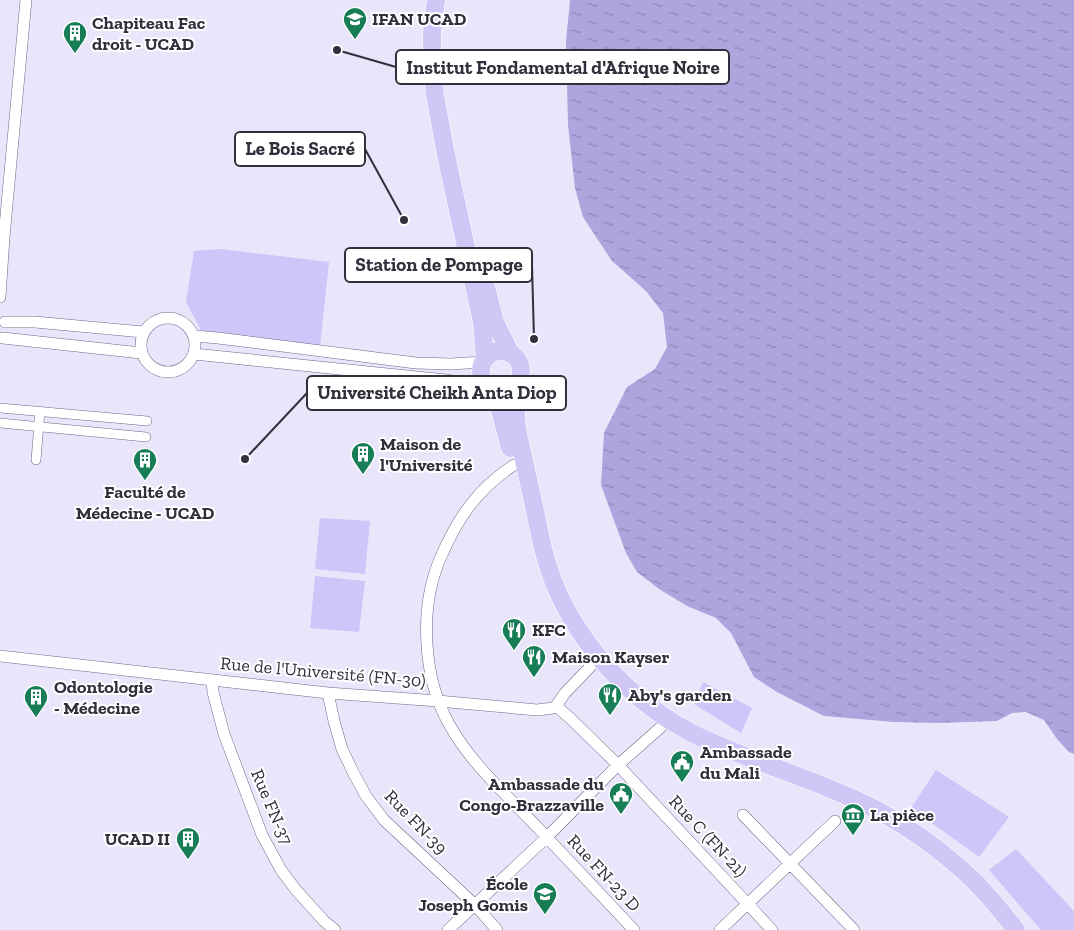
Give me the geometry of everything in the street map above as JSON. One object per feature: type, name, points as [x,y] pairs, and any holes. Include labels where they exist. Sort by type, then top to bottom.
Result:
[{"type":"highway","points":[[436,0],[432,32],[432,64],[435,95],[482,322],[484,360],[480,374],[482,380],[492,389],[503,392],[515,386],[519,380]]},
{"type":"highway","points":[[448,0],[443,43],[443,69],[450,124],[491,308],[495,322],[511,354]]},
{"type":"highway","points":[[484,360],[490,354],[504,351],[511,354],[520,363],[521,370],[516,397],[516,418],[548,566],[557,589],[578,628],[590,647],[607,667],[659,713],[682,728],[716,744],[851,798],[907,829],[927,842],[974,881],[1016,930]]},
{"type":"highway","points":[[492,389],[508,436],[531,545],[539,571],[555,608],[591,666],[629,703],[661,727],[716,755],[845,807],[895,835],[937,864],[962,886],[986,910],[1002,930]]},
{"type":"street","points":[[0,297],[2,236],[12,154],[26,0]]},
{"type":"street","points":[[0,152],[12,154]]},
{"type":"street","points":[[174,318],[181,321],[191,330],[194,336],[194,354],[185,367],[178,371],[170,373],[155,370],[144,360],[141,353],[143,332],[158,319],[174,318]]},
{"type":"street","points":[[141,353],[1,339],[6,330],[2,320],[143,332]]},
{"type":"street","points":[[194,336],[416,363],[451,364],[484,360]]},
{"type":"street","points":[[194,354],[446,380],[492,389]]},
{"type":"street","points":[[0,408],[147,421]]},
{"type":"street","points":[[36,460],[40,412]]},
{"type":"street","points":[[66,429],[67,414]]},
{"type":"street","points":[[111,432],[112,418]]},
{"type":"street","points":[[0,423],[111,432],[146,437]]},
{"type":"street","name":"Rue FN-23 D","points":[[514,465],[497,476],[480,492],[464,514],[448,539],[433,578],[429,592],[426,642],[438,701],[449,725],[477,765],[634,930]]},
{"type":"street","name":"Rue de l'Université (FN-30)","points":[[0,656],[328,694],[537,710],[556,706]]},
{"type":"street","points":[[591,666],[565,693],[556,706],[618,765]]},
{"type":"street","name":"Rue FN-37","points":[[212,680],[213,692],[224,734],[262,835],[281,870],[296,890],[324,921],[335,930]]},
{"type":"street","name":"Rue FN-39","points":[[328,694],[342,749],[366,796],[384,820],[474,904],[497,930]]},
{"type":"street","points":[[448,930],[546,837],[618,765],[661,727]]},
{"type":"street","name":"Rue C (FN-21)","points":[[618,765],[772,930]]},
{"type":"street","points":[[743,815],[854,930]]},
{"type":"street","points":[[720,930],[835,821]]},
{"type":"shaded area","points":[[221,249],[329,262],[320,347],[202,332],[186,302],[194,251]]},
{"type":"shaded area","points":[[320,518],[370,521],[365,574],[315,569]]},
{"type":"shaded area","points":[[315,576],[365,581],[359,632],[310,628]]},
{"type":"shaded area","points":[[703,682],[752,708],[741,733],[694,704]]},
{"type":"shaded area","points":[[936,770],[1009,817],[979,857],[911,808]]},
{"type":"shaded area","points":[[1016,849],[1074,911],[1074,930],[1041,930],[989,870]]},
{"type":"water","points":[[570,0],[1074,0],[1074,754],[1069,752],[1057,739],[1044,720],[1026,712],[1012,713],[997,721],[939,723],[894,722],[824,716],[777,692],[754,677],[731,633],[716,618],[687,606],[659,589],[637,572],[626,553],[601,485],[604,433],[627,387],[655,369],[667,347],[663,313],[646,291],[612,261],[583,217],[575,188],[568,125],[566,41]]},
{"type":"place","name":"IFAN UCAD","points":[[355,40]]},
{"type":"place","name":"Institut Fondamental d'Afrique Noire","points":[[337,50]]},
{"type":"place","name":"Chapiteau Fac droit - UCAD","points":[[75,54]]},
{"type":"place","name":"Le Bois Sacré","points":[[404,220]]},
{"type":"place","name":"Station de Pompage","points":[[534,339]]},
{"type":"place","name":"Université Cheikh Anta Diop","points":[[245,459]]},
{"type":"place","name":"Maison de l'Université","points":[[363,475]]},
{"type":"place","name":"Faculté de Médecine - UCAD","points":[[145,481]]},
{"type":"place","name":"KFC","points":[[514,651]]},
{"type":"place","name":"Maison Kayser","points":[[534,678]]},
{"type":"place","name":"Aby's garden","points":[[610,716]]},
{"type":"place","name":"Odontologie - Médecine","points":[[36,718]]},
{"type":"place","name":"Ambassade du Mali","points":[[682,783]]},
{"type":"place","name":"Ambassade du Congo-Brazzaville","points":[[621,815]]},
{"type":"place","name":"La pièce","points":[[853,836]]},
{"type":"place","name":"UCAD II","points":[[188,860]]},
{"type":"place","name":"École Joseph Gomis","points":[[545,915]]}]
